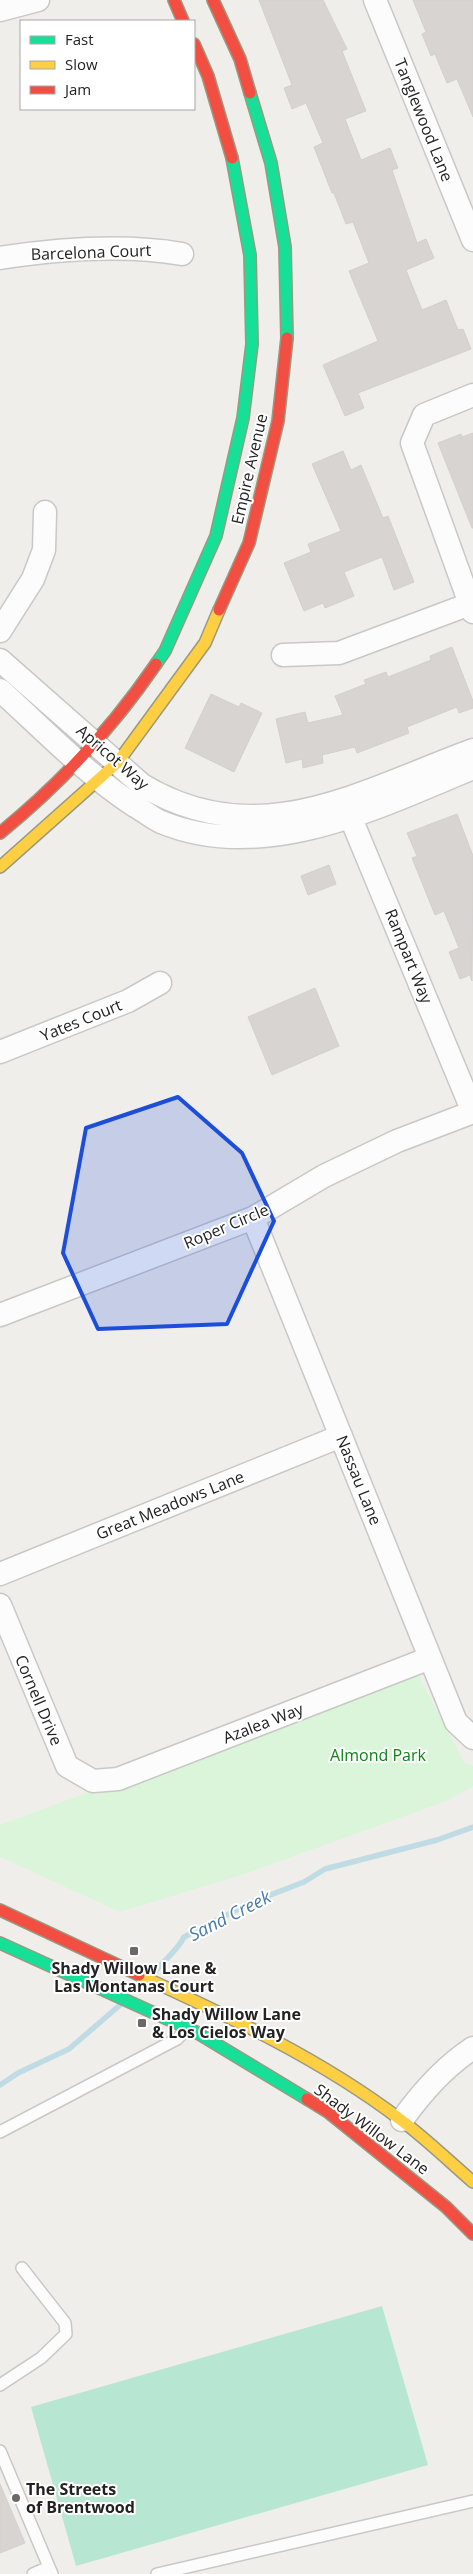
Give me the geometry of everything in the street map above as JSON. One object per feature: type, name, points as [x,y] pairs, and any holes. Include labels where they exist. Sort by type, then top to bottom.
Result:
[{"type":"street","points":[[0,10],[38,0]]},
{"type":"street","points":[[174,0],[183,20]]},
{"type":"street","name":"Empire Avenue","points":[[0,867],[118,762],[205,643],[249,543],[279,411],[287,342],[285,247],[271,163],[240,58],[213,0]]},
{"type":"street","name":"Tanglewood Lane","points":[[375,0],[473,240]]},
{"type":"street","name":"Empire Avenue","points":[[0,833],[26,812],[95,742],[139,689],[165,651],[216,536],[243,418],[252,344],[250,254],[237,175],[208,76],[195,46]]},
{"type":"street","name":"Barcelona Court","points":[[0,258],[43,251],[140,249],[182,254]]},
{"type":"street","points":[[282,655],[339,653],[472,608],[412,443],[424,415],[473,395]]},
{"type":"street","points":[[0,632],[33,579],[44,550],[44,512]]},
{"type":"street","name":"Apricot Way","points":[[0,660],[142,785],[165,799],[192,809],[225,816],[280,816],[348,809],[473,768]]},
{"type":"street","name":"Apricot Way","points":[[0,690],[99,780],[160,822],[216,837],[287,834],[348,809],[473,750]]},
{"type":"street","name":"Rampart Way","points":[[348,809],[473,1112]]},
{"type":"street","name":"Yates Court","points":[[0,1052],[128,1001],[160,983]]},
{"type":"street","name":"Roper Circle","points":[[0,1315],[253,1218],[324,1176],[381,1148],[473,1112]]},
{"type":"street","name":"Nassau Lane","points":[[253,1218],[456,1722],[473,1738]]},
{"type":"street","name":"Great Meadows Lane","points":[[0,1574],[341,1436]]},
{"type":"street","name":"Cornell Drive","points":[[0,1605],[67,1766],[93,1780]]},
{"type":"street","name":"Azalea Way","points":[[93,1780],[118,1779],[430,1658]]},
{"type":"street","name":"Shady Willow Lane","points":[[0,1910],[261,2031],[350,2084],[402,2120],[473,2182]]},
{"type":"street","name":"Shady Willow Lane","points":[[0,1943],[188,2028],[328,2112],[446,2207],[473,2234]]},
{"type":"street","points":[[402,2120],[420,2094],[457,2059],[473,2048]]},
{"type":"lane","points":[[0,2132],[177,2039],[188,2028]]},
{"type":"lane","points":[[0,2385],[41,2358],[66,2334],[65,2323],[22,2268]]},
{"type":"lane","points":[[0,2451],[50,2571],[33,2574]]},
{"type":"lane","points":[[157,2574],[473,2501]]},
{"type":"highlighted area","points":[[178,1097],[242,1153],[274,1221],[227,1324],[98,1329],[63,1253],[86,1128]]},
{"type":"green space","name":"Almond Park","points":[[416,1671],[464,1762],[473,1766],[473,1786],[449,1800],[244,1874],[120,1912],[0,1857],[0,1825]]},
{"type":"green space","points":[[382,2306],[428,2465],[76,2566],[31,2407]]},
{"type":"building","points":[[259,0],[323,0],[347,49],[342,51],[366,111],[345,119],[361,160],[390,148],[398,168],[392,170],[417,243],[426,239],[434,258],[406,270],[422,310],[446,300],[458,330],[463,329],[471,349],[358,393],[364,408],[345,416],[323,365],[378,341],[349,271],[369,263],[353,222],[346,224],[334,193],[332,193],[314,147],[323,143],[306,103],[292,109],[284,88],[292,85]]},
{"type":"building","points":[[413,0],[473,0],[473,117],[457,79],[447,83],[435,54],[431,56],[422,34],[426,32]]},
{"type":"building","points":[[473,433],[472,528],[438,443],[461,434],[462,437]]},
{"type":"building","points":[[343,451],[351,470],[361,465],[383,518],[388,516],[414,582],[394,590],[382,557],[344,572],[354,596],[325,608],[323,603],[304,611],[284,563],[311,552],[308,544],[341,531],[312,464]]},
{"type":"building","points":[[452,647],[473,701],[473,708],[459,713],[457,707],[407,727],[409,733],[357,753],[355,747],[322,755],[323,763],[303,768],[302,759],[286,763],[276,719],[305,712],[308,723],[343,715],[335,696],[366,684],[364,680],[386,672],[388,677],[431,660],[430,656]]},
{"type":"building","points":[[211,694],[239,707],[241,703],[262,713],[234,772],[185,748]]},
{"type":"building","points":[[457,814],[473,856],[472,981],[470,975],[460,979],[449,952],[459,948],[444,911],[435,915],[412,858],[417,856],[407,833]]},
{"type":"building","points":[[329,865],[336,884],[308,895],[301,876]]},
{"type":"building","points":[[315,988],[339,1046],[272,1075],[248,1017]]},
{"type":"building","points":[[0,2484],[25,2543],[0,2553]]},
{"type":"waterway","name":"Sand Creek","points":[[154,1973],[184,1937],[252,1902],[304,1882],[325,1869],[437,1840],[473,1827]]},
{"type":"waterway","name":"Sand Creek","points":[[0,2085],[18,2073],[69,2049],[120,2005]]},
{"type":"traffic: fast","points":[[250,93],[271,163],[285,247],[287,338]]},
{"type":"traffic: fast","points":[[156,664],[165,651],[216,536],[243,418],[252,344],[250,255],[232,158]]},
{"type":"traffic: fast","points":[[0,1943],[196,2032],[307,2099]]},
{"type":"traffic: slow","points":[[0,867],[118,762],[205,643],[219,610]]},
{"type":"traffic: slow","points":[[139,1975],[241,2023],[307,2058],[371,2098],[401,2120],[473,2182]]},
{"type":"traffic: jam","points":[[174,0],[183,20]]},
{"type":"traffic: jam","points":[[213,0],[240,59],[250,93]]},
{"type":"traffic: jam","points":[[195,46],[208,76],[232,158]]},
{"type":"traffic: jam","points":[[219,610],[249,543],[278,421],[287,338]]},
{"type":"traffic: jam","points":[[0,833],[22,815],[84,754],[122,710],[156,664]]},
{"type":"traffic: jam","points":[[0,1910],[139,1975]]},
{"type":"traffic: jam","points":[[307,2099],[328,2112],[446,2207],[473,2234]]},
{"type":"place","name":"Shady Willow Lane & Las Montanas Court","points":[[134,1951]]},
{"type":"place","name":"Shady Willow Lane & Los Cielos Way","points":[[142,2023]]},
{"type":"place","name":"The Streets of Brentwood","points":[[16,2498]]}]
